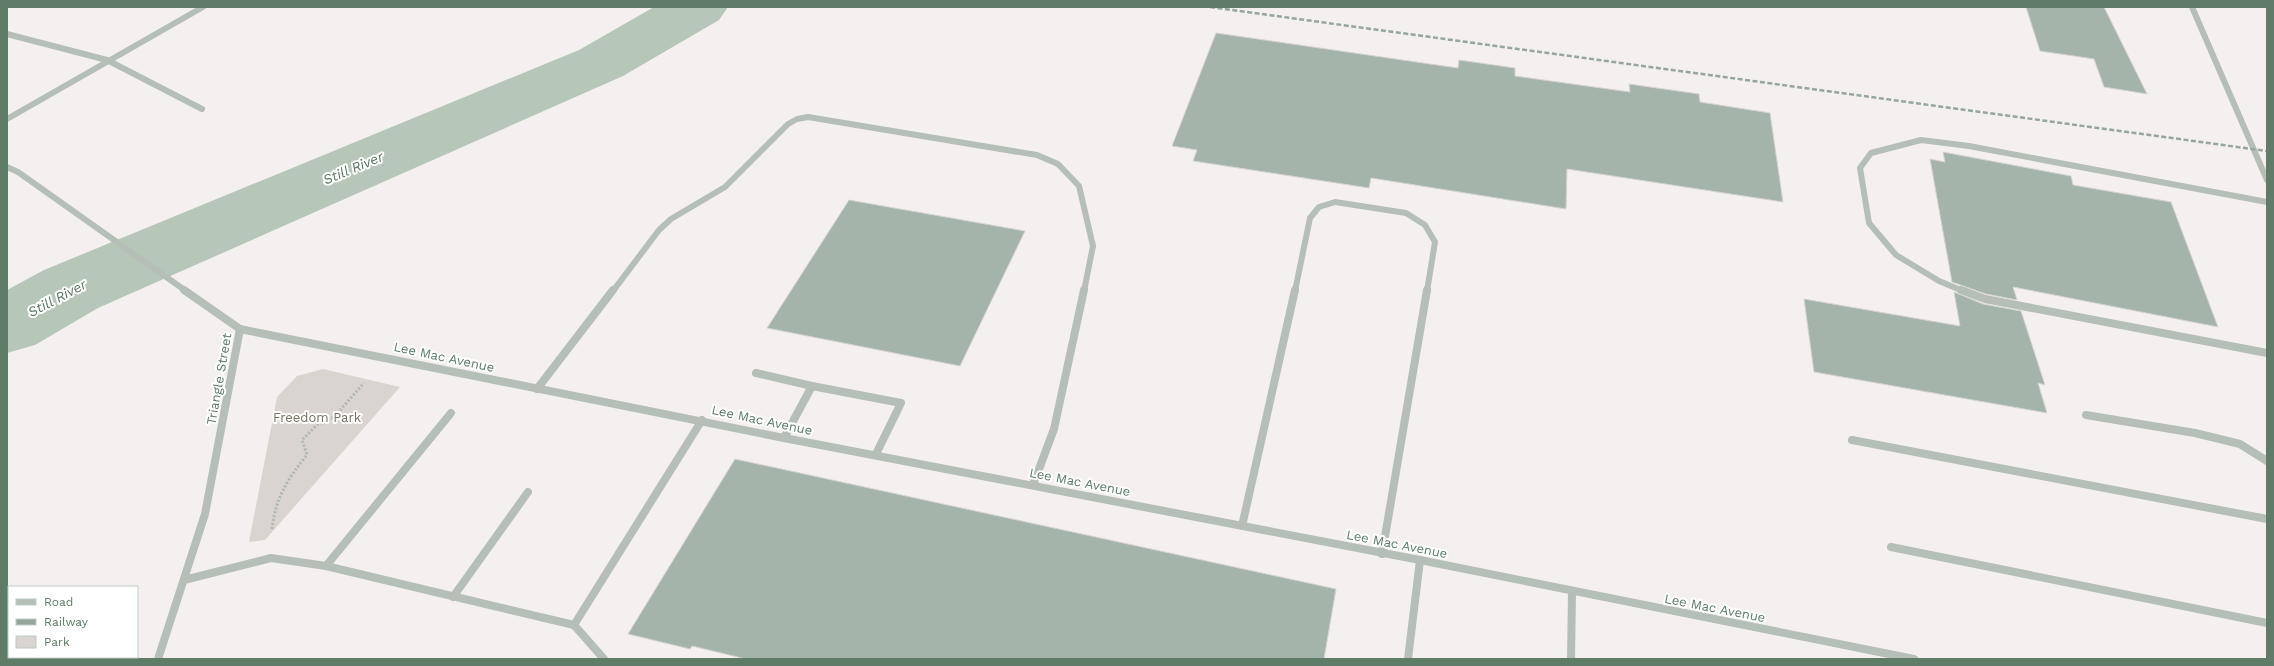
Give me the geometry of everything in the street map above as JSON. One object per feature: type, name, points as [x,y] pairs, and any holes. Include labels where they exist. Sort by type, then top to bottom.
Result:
[{"type":"street","points":[[7,119],[107,60],[203,7]]},
{"type":"street","points":[[2192,7],[2267,180]]},
{"type":"street","points":[[7,34],[107,60],[202,109]]},
{"type":"street","points":[[537,389],[659,230],[672,219],[725,187],[788,124],[796,119],[808,117],[1038,156],[1058,164],[1079,186],[1093,246],[1054,429],[1032,485]]},
{"type":"street","points":[[2267,202],[1969,146],[1921,140],[1871,153],[1860,168],[1869,223],[1896,255],[1939,281],[1985,299],[2267,353]]},
{"type":"street","name":"Triangle Street","points":[[7,167],[18,172],[240,329],[205,514],[158,659]]},
{"type":"street","points":[[1242,526],[1276,380],[1310,218],[1319,207],[1335,202],[1406,213],[1425,225],[1435,242],[1382,554]]},
{"type":"street","name":"Lee Mac Avenue","points":[[240,329],[537,389],[702,420],[784,438],[876,454],[1382,554],[1420,560],[1572,592],[1914,659]]},
{"type":"street","points":[[756,373],[812,386],[901,403],[876,454]]},
{"type":"street","points":[[784,438],[812,386]]},
{"type":"street","points":[[326,566],[451,413]]},
{"type":"street","points":[[2086,415],[2203,435],[2240,444],[2267,461]]},
{"type":"street","points":[[574,625],[702,420]]},
{"type":"street","points":[[1852,440],[2267,519]]},
{"type":"street","points":[[453,596],[528,492]]},
{"type":"street","points":[[1891,547],[2267,623]]},
{"type":"street","points":[[184,580],[271,558],[326,566],[574,625],[604,659]]},
{"type":"street","points":[[1408,659],[1420,560]]},
{"type":"street","points":[[1571,659],[1572,592]]},
{"type":"path","points":[[271,558],[273,510],[290,476],[307,454],[302,440],[317,425],[334,417],[386,358]]},
{"type":"green space","name":"Freedom Park","points":[[323,369],[400,387],[265,540],[249,542],[277,397],[297,376]]},
{"type":"building","points":[[2026,7],[2104,7],[2147,94],[2104,87],[2094,59],[2040,51]]},
{"type":"building","points":[[1216,33],[1458,68],[1459,60],[1515,68],[1515,76],[1630,92],[1629,84],[1699,94],[1700,102],[1770,113],[1783,202],[1567,169],[1566,209],[1371,178],[1369,188],[1193,161],[1197,150],[1172,146]]},
{"type":"building","points":[[1943,152],[2071,176],[2073,185],[2171,202],[2218,327],[2013,287],[2017,300],[1986,294],[1952,282],[1930,159],[1945,162]]},
{"type":"building","points":[[849,200],[1025,231],[960,366],[767,328]]},
{"type":"building","points":[[1954,292],[1983,304],[2021,311],[2045,385],[2038,383],[2047,413],[1814,372],[1804,299],[1960,326]]},
{"type":"building","points":[[735,459],[1336,589],[1324,659],[746,659],[692,646],[690,649],[628,634]]},
{"type":"waterway","name":"Still River","points":[[7,325],[71,289],[601,63],[698,7]]},
{"type":"railway","points":[[1210,7],[2267,151]]}]
